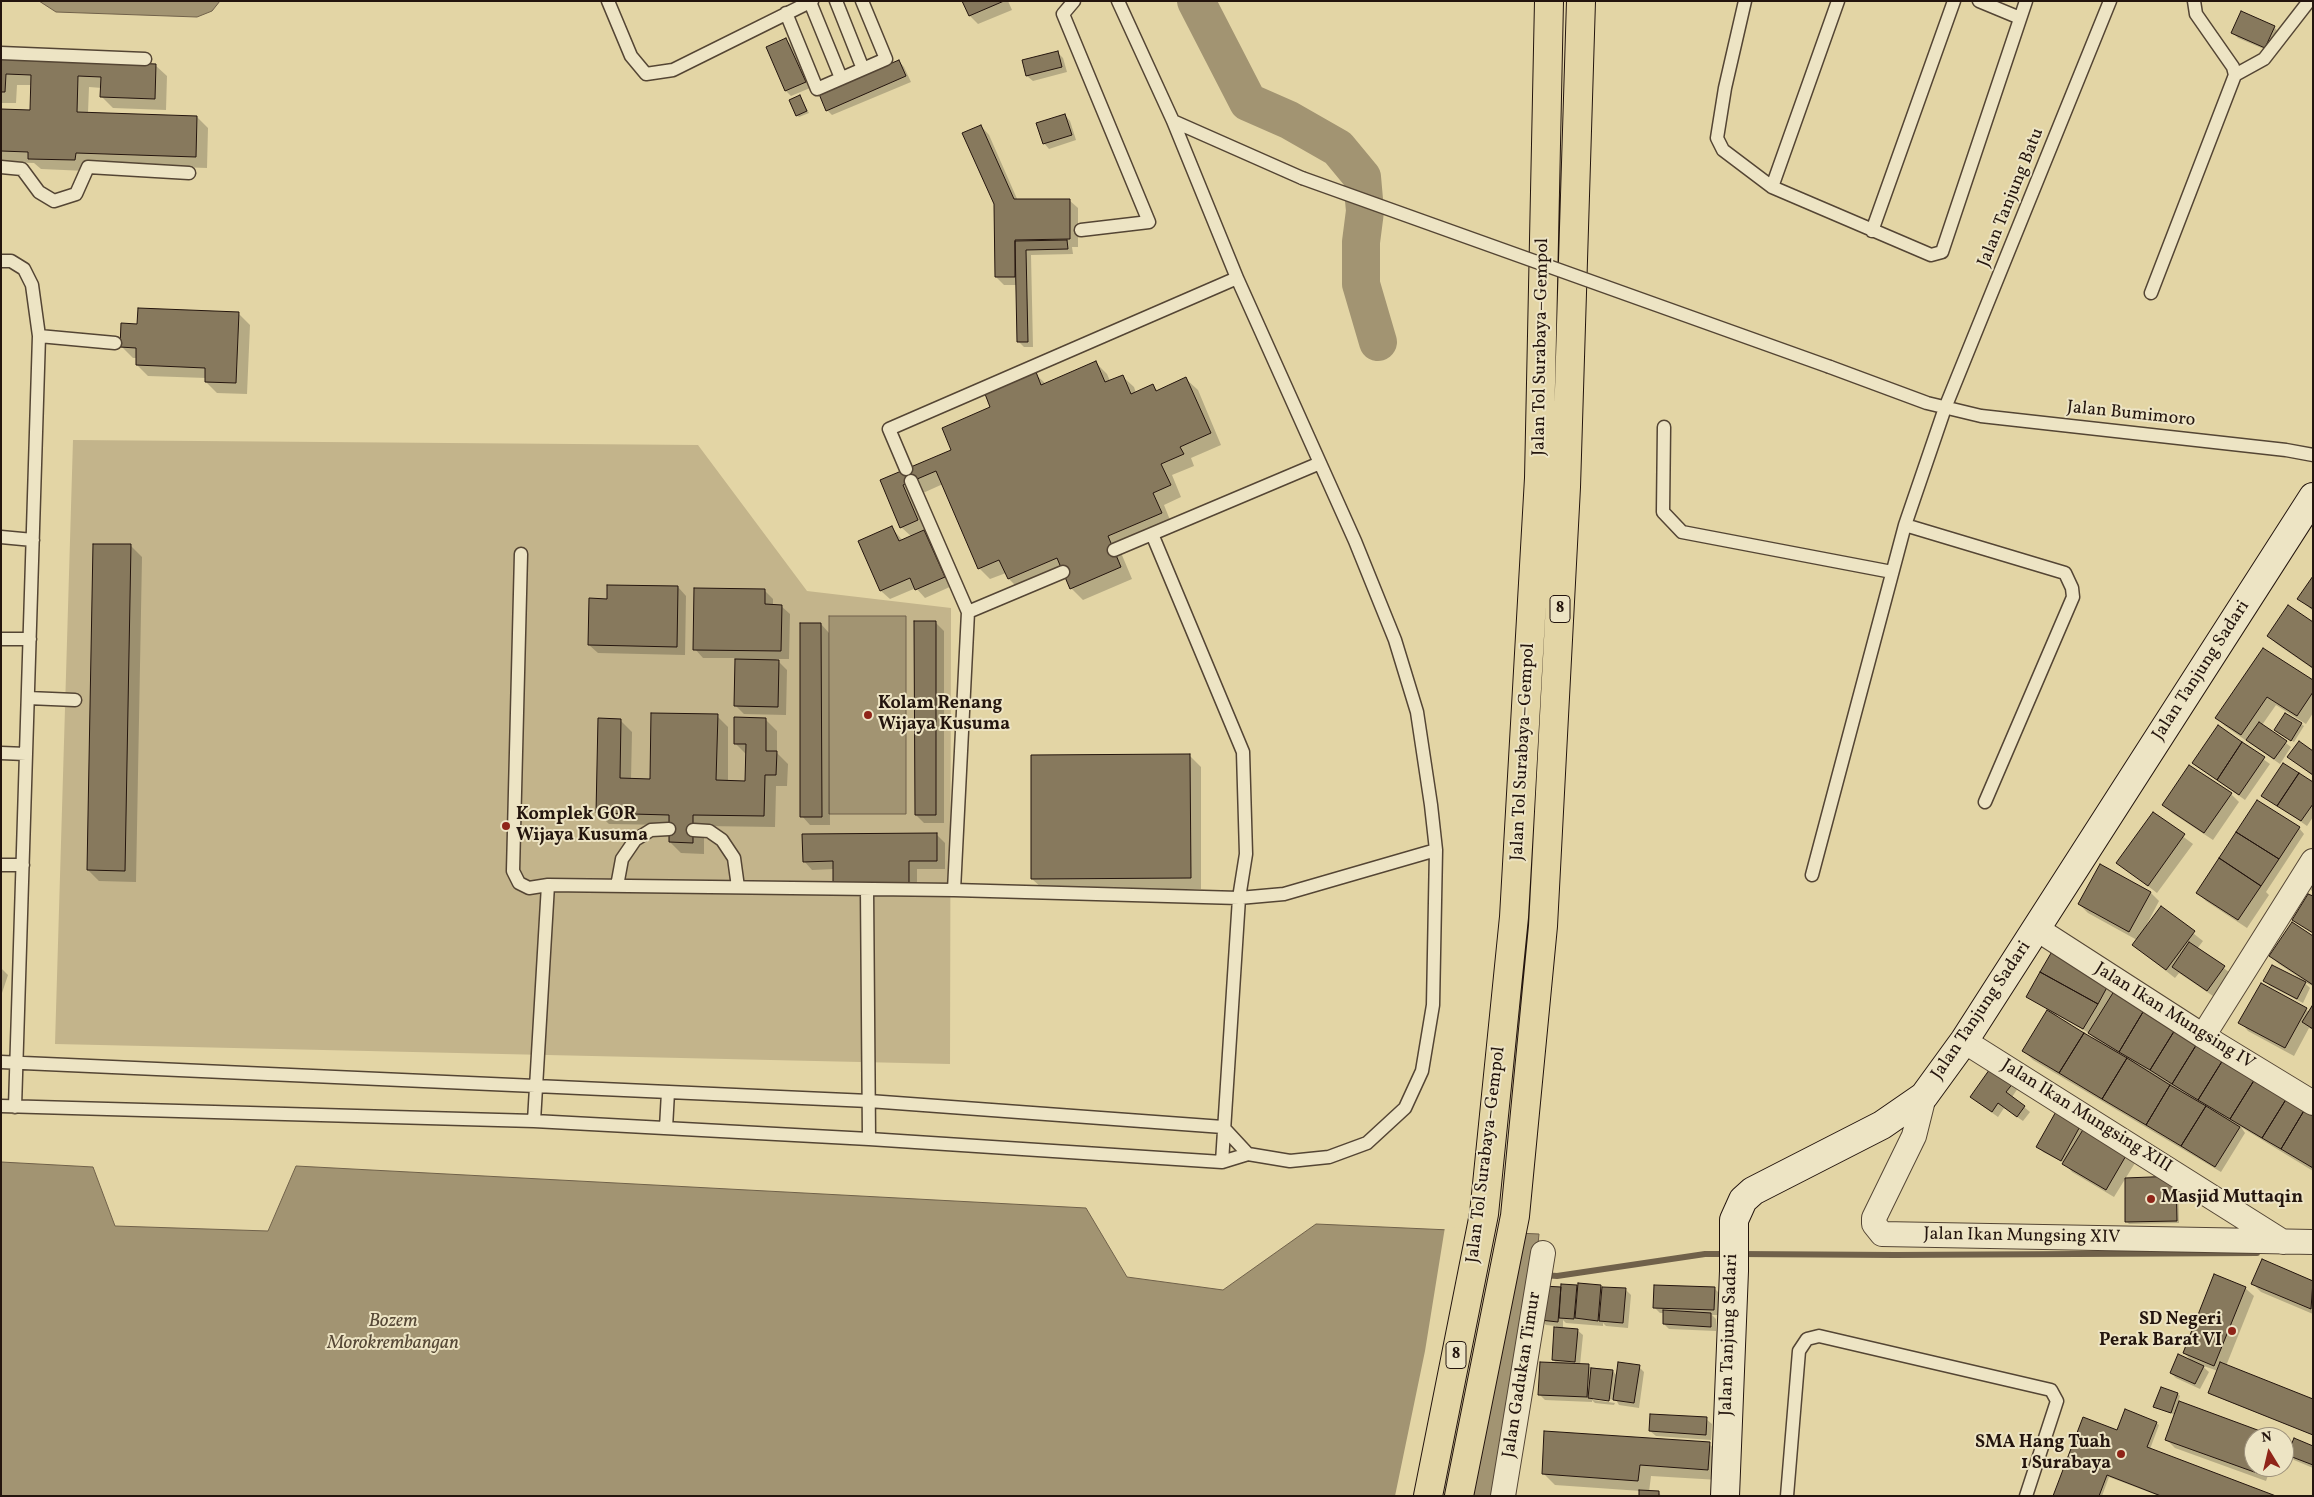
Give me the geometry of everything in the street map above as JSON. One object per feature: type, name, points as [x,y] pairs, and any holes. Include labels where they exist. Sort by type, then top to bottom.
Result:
[{"type":"highway","name":"Jalan Tol Surabaya–Gempol","points":[[1428,1496],[1484,1214],[1514,917],[1539,488],[1549,1]]},
{"type":"highway","name":"Jalan Tol Surabaya–Gempol","points":[[1459,1496],[1515,1216],[1544,907],[1566,487],[1581,1]]},
{"type":"street","name":"Jalan Tanjung Sadari","points":[[1725,1496],[1734,1271],[1734,1220],[1743,1200],[1753,1190],[1882,1125],[1924,1096],[1964,1041],[2037,929],[2313,497]]},
{"type":"street","points":[[2203,1036],[2313,861]]},
{"type":"street","name":"Jalan Ikan Mungsing IV","points":[[2037,929],[2203,1036],[2313,1103]]},
{"type":"street","name":"Jalan Ikan Mungsing XIII","points":[[1964,1041],[2283,1242]]},
{"type":"street","name":"Jalan Ikan Mungsing XIV","points":[[1924,1096],[1914,1136],[1874,1218],[1874,1224],[1882,1234],[2313,1242]]},
{"type":"street","name":"Jalan Gadukan Timur","points":[[1503,1496],[1540,1266]]},
{"type":"lane","points":[[608,1],[631,56],[646,74],[673,70],[811,2],[841,78]]},
{"type":"lane","points":[[836,1],[862,69]]},
{"type":"lane","points":[[786,13],[817,89],[886,59],[862,1]]},
{"type":"lane","points":[[1074,1],[1063,14],[1149,222],[1081,230]]},
{"type":"lane","points":[[1,1106],[534,1121],[869,1139],[1222,1162],[1248,1154],[1290,1161],[1329,1157],[1367,1142],[1406,1108],[1422,1071],[1433,1005],[1436,850],[1417,712],[1396,640],[1238,278],[1173,121],[1118,1]]},
{"type":"lane","points":[[1745,1],[1725,88],[1717,138],[1723,150],[1772,187],[1872,232],[1931,255],[1942,252],[2026,1]]},
{"type":"lane","points":[[1772,187],[1838,1]]},
{"type":"lane","points":[[1872,232],[1954,1]]},
{"type":"lane","points":[[1979,1],[2020,18]]},
{"type":"lane","name":"Jalan Tanjung Batu","points":[[1812,875],[1905,525],[1945,408],[2110,1]]},
{"type":"lane","points":[[2150,293],[2235,75],[2233,67],[2196,14],[2194,1]]},
{"type":"lane","points":[[2235,75],[2264,59],[2309,1]]},
{"type":"lane","points":[[1,53],[145,60]]},
{"type":"lane","name":"Jalan Bumimoro","points":[[1173,121],[1302,178],[1927,403],[1981,416],[2286,450],[2313,455]]},
{"type":"lane","points":[[1,167],[22,169],[39,192],[54,201],[76,194],[88,167],[189,173]]},
{"type":"lane","points":[[1,261],[12,261],[24,269],[32,285],[39,336],[15,1107]]},
{"type":"lane","points":[[906,469],[889,429],[1238,278]]},
{"type":"lane","points":[[39,336],[115,344]]},
{"type":"lane","points":[[1664,427],[1663,512],[1682,532],[1892,572]]},
{"type":"lane","points":[[1114,550],[1320,463]]},
{"type":"lane","points":[[912,481],[968,612],[954,890]]},
{"type":"lane","points":[[1905,525],[2065,573],[2072,588],[2073,597],[1985,802]]},
{"type":"lane","points":[[1152,534],[1243,752],[1246,854],[1239,898],[1222,1162]]},
{"type":"lane","points":[[1,537],[33,540]]},
{"type":"lane","points":[[520,554],[513,871],[519,883],[529,888],[548,885],[954,890],[1239,898],[1284,894],[1436,850]]},
{"type":"lane","points":[[968,612],[1063,572]]},
{"type":"lane","points":[[1,639],[30,639]]},
{"type":"lane","points":[[28,698],[75,700]]},
{"type":"lane","points":[[1,753],[26,754]]},
{"type":"lane","points":[[617,886],[622,858],[635,840],[651,830],[669,828]]},
{"type":"lane","points":[[693,830],[709,831],[722,840],[734,858],[738,887]]},
{"type":"lane","points":[[1,865],[23,865]]},
{"type":"lane","points":[[534,1121],[548,885]]},
{"type":"lane","points":[[867,889],[869,1139]]},
{"type":"lane","points":[[1,1062],[869,1101],[1223,1127],[1248,1154]]},
{"type":"lane","points":[[666,1128],[668,1092]]},
{"type":"lane","points":[[1787,1496],[1799,1351],[1807,1338],[1819,1336],[2051,1390],[2057,1401],[2026,1496]]},
{"type":"shaded area","name":"Komplek GOR Wijaya Kusuma","points":[[73,440],[698,445],[807,591],[951,608],[950,1064],[55,1044]]},
{"type":"water","points":[[39,1],[220,1],[212,11],[197,17],[56,12]]},
{"type":"water","name":"Kolam Renang Wijaya Kusuma","points":[[829,616],[906,616],[906,814],[829,814]]},
{"type":"water","name":"Bozem Morokrembangan","points":[[1,1162],[93,1167],[115,1226],[268,1231],[296,1166],[1086,1208],[1127,1277],[1223,1290],[1316,1224],[1539,1234],[1535,1274],[1499,1496],[1,1496]]},
{"type":"pier","points":[[1445,1227],[1493,1229],[1520,1233],[1472,1496],[1395,1496],[1425,1351]]},
{"type":"building","points":[[962,1],[1004,1],[969,16]]},
{"type":"building","points":[[2241,11],[2275,26],[2265,48],[2231,33]]},
{"type":"building","points":[[786,38],[806,82],[785,91],[766,47]]},
{"type":"building","points":[[1058,51],[1062,67],[1026,76],[1022,60]]},
{"type":"building","points":[[1,58],[156,64],[155,99],[100,97],[101,77],[78,76],[77,112],[197,116],[196,157],[76,153],[75,160],[28,159],[28,152],[1,151],[1,109],[30,110],[31,75],[6,74],[5,92],[1,92]]},
{"type":"building","points":[[899,60],[906,76],[826,111],[819,94]]},
{"type":"building","points":[[800,95],[807,111],[796,116],[789,100]]},
{"type":"building","points":[[1065,114],[1072,135],[1043,144],[1036,123]]},
{"type":"building","points":[[981,125],[1014,199],[1070,199],[1070,239],[1015,240],[1015,277],[995,277],[994,204],[962,133]]},
{"type":"building","points":[[1067,240],[1068,249],[1026,250],[1028,342],[1017,342],[1015,241]]},
{"type":"building","points":[[138,308],[239,312],[236,383],[205,382],[205,368],[136,365],[136,348],[120,347],[121,323],[137,324]]},
{"type":"building","points":[[1096,361],[1105,382],[1123,375],[1131,394],[1153,384],[1156,391],[1186,377],[1211,433],[1180,447],[1184,454],[1161,464],[1171,485],[1153,493],[1162,513],[1108,536],[1121,567],[1070,589],[1057,558],[1008,579],[999,560],[978,569],[936,471],[903,485],[918,520],[900,528],[880,480],[951,450],[942,428],[990,407],[985,394],[1036,372],[1041,385]]},
{"type":"building","points":[[892,526],[899,541],[924,530],[945,577],[915,590],[910,578],[880,591],[858,541]]},
{"type":"building","points":[[93,544],[131,544],[125,871],[87,870]]},
{"type":"building","points":[[2313,576],[2313,609],[2297,599]]},
{"type":"building","points":[[607,585],[678,586],[677,647],[588,645],[589,598],[607,599]]},
{"type":"building","points":[[694,588],[765,589],[765,604],[782,605],[781,651],[693,650]]},
{"type":"building","points":[[2288,605],[2313,622],[2313,668],[2267,636]]},
{"type":"building","points":[[914,621],[936,621],[936,815],[915,815]]},
{"type":"building","points":[[800,623],[821,623],[822,817],[800,817]]},
{"type":"building","points":[[2263,648],[2313,680],[2313,692],[2297,716],[2267,697],[2241,735],[2215,718]]},
{"type":"building","points":[[735,659],[779,660],[778,707],[734,706]]},
{"type":"building","points":[[651,713],[718,714],[716,780],[745,781],[746,744],[734,744],[734,717],[766,718],[766,751],[777,751],[776,775],[765,775],[764,816],[693,815],[693,843],[669,842],[669,815],[596,813],[598,718],[621,719],[620,778],[650,779]]},
{"type":"building","points":[[2285,713],[2302,723],[2291,741],[2274,730]]},
{"type":"building","points":[[2259,722],[2287,741],[2274,759],[2246,740]]},
{"type":"building","points":[[2218,725],[2242,742],[2217,780],[2192,763]]},
{"type":"building","points":[[2299,741],[2313,751],[2313,775],[2287,757]]},
{"type":"building","points":[[2242,742],[2265,757],[2239,795],[2217,780]]},
{"type":"building","points":[[1190,754],[1191,878],[1031,879],[1031,755]]},
{"type":"building","points":[[2283,763],[2299,773],[2277,806],[2261,796]]},
{"type":"building","points":[[2189,765],[2232,793],[2204,833],[2162,805]]},
{"type":"building","points":[[2299,773],[2313,782],[2313,804],[2301,821],[2277,806]]},
{"type":"building","points":[[2257,800],[2300,827],[2279,859],[2236,832]]},
{"type":"building","points":[[2153,812],[2185,834],[2148,886],[2116,863]]},
{"type":"building","points":[[2236,832],[2279,859],[2261,886],[2219,858]]},
{"type":"building","points":[[937,833],[937,861],[909,861],[909,883],[833,883],[833,861],[803,862],[802,834]]},
{"type":"building","points":[[2219,858],[2261,886],[2238,920],[2196,893]]},
{"type":"building","points":[[2100,864],[2151,892],[2129,932],[2078,904]]},
{"type":"building","points":[[2308,894],[2313,896],[2313,933],[2292,920]]},
{"type":"building","points":[[2161,906],[2195,931],[2166,970],[2132,945]]},
{"type":"building","points":[[2292,922],[2313,936],[2313,985],[2269,956]]},
{"type":"building","points":[[2189,942],[2225,966],[2207,991],[2172,967]]},
{"type":"building","points":[[2054,948],[2111,980],[2098,1004],[2040,972]]},
{"type":"building","points":[[2272,965],[2306,982],[2297,999],[2263,981]]},
{"type":"building","points":[[2040,972],[2098,1004],[2083,1029],[2026,997]]},
{"type":"building","points":[[2261,983],[2307,1008],[2285,1048],[2238,1023]]},
{"type":"building","points":[[2116,988],[2146,1007],[2119,1052],[2088,1033]]},
{"type":"building","points":[[2313,1006],[2313,1029],[2302,1022]]},
{"type":"building","points":[[2146,1007],[2178,1025],[2150,1070],[2119,1052]]},
{"type":"building","points":[[2047,1010],[2084,1033],[2059,1073],[2022,1051]]},
{"type":"building","points":[[2178,1025],[2200,1039],[2172,1084],[2150,1070]]},
{"type":"building","points":[[2084,1033],[2127,1058],[2102,1099],[2059,1073]]},
{"type":"building","points":[[2200,1039],[2226,1055],[2198,1100],[2172,1084]]},
{"type":"building","points":[[2226,1055],[2258,1074],[2230,1119],[2198,1100]]},
{"type":"building","points":[[2127,1058],[2170,1085],[2146,1125],[2102,1099]]},
{"type":"building","points":[[1992,1066],[2014,1082],[2006,1092],[2025,1106],[2017,1117],[1998,1103],[1992,1112],[1970,1097]]},
{"type":"building","points":[[2258,1074],[2290,1093],[2262,1138],[2230,1119]]},
{"type":"building","points":[[2170,1085],[2206,1106],[2181,1146],[2146,1125]]},
{"type":"building","points":[[2290,1093],[2308,1104],[2281,1149],[2262,1138]]},
{"type":"building","points":[[2308,1104],[2313,1107],[2313,1168],[2281,1149]]},
{"type":"building","points":[[2206,1106],[2240,1127],[2215,1167],[2181,1146]]},
{"type":"building","points":[[2058,1108],[2083,1121],[2061,1161],[2036,1147]]},
{"type":"building","points":[[2084,1128],[2127,1154],[2106,1190],[2062,1164]]},
{"type":"building","name":"Masjid Muttaqin","points":[[2176,1176],[2177,1221],[2125,1222],[2125,1178]]},
{"type":"building","points":[[2262,1259],[2313,1281],[2311,1309],[2251,1284]]},
{"type":"building","points":[[2214,1274],[2246,1287],[2214,1366],[2183,1353]]},
{"type":"building","points":[[1578,1283],[1601,1285],[1598,1321],[1575,1318]]},
{"type":"building","points":[[1561,1284],[1577,1285],[1574,1319],[1559,1318]]},
{"type":"building","points":[[1654,1285],[1715,1287],[1714,1310],[1653,1308]]},
{"type":"building","points":[[1543,1286],[1561,1287],[1558,1322],[1540,1320]]},
{"type":"building","points":[[1602,1287],[1626,1288],[1623,1323],[1599,1321]]},
{"type":"building","points":[[1663,1310],[1711,1313],[1711,1327],[1663,1324]]},
{"type":"building","points":[[1554,1327],[1578,1329],[1575,1362],[1552,1360]]},
{"type":"building","points":[[2178,1354],[2204,1366],[2195,1384],[2170,1373]]},
{"type":"building","points":[[1540,1362],[1589,1364],[1587,1397],[1538,1395]]},
{"type":"building","points":[[1618,1362],[1640,1365],[1634,1403],[1613,1400]]},
{"type":"building","points":[[2220,1362],[2313,1399],[2313,1435],[2294,1427],[2208,1393]]},
{"type":"building","points":[[1591,1368],[1613,1370],[1609,1401],[1588,1398]]},
{"type":"building","points":[[2161,1387],[2178,1393],[2171,1413],[2153,1407]]},
{"type":"building","points":[[2179,1401],[2249,1427],[2244,1427],[2244,1468],[2165,1440]]},
{"type":"building","name":"SMA Hang Tuah 1 Surabaya","points":[[2125,1409],[2157,1422],[2147,1447],[2276,1496],[2161,1496],[2107,1475],[2099,1496],[2053,1496],[2083,1417],[2117,1430]]},
{"type":"building","points":[[1650,1414],[1707,1417],[1706,1435],[1649,1431]]},
{"type":"building","points":[[1544,1431],[1710,1442],[1708,1470],[1640,1465],[1638,1481],[1542,1474]]},
{"type":"building","points":[[2294,1438],[2313,1446],[2313,1465],[2294,1458]]},
{"type":"building","points":[[1639,1490],[1659,1491],[1659,1496],[1639,1496]]},
{"type":"waterway","points":[[1196,1],[1248,102],[1289,120],[1338,148],[1362,177],[1365,211],[1361,242],[1361,284],[1378,342]]},
{"type":"waterway","points":[[1739,1254],[2257,1253]]},
{"type":"waterway","points":[[1543,1275],[1557,1276],[1705,1254],[1727,1254]]},
{"type":"place","name":"Kolam Renang Wijaya Kusuma","points":[[868,715]]},
{"type":"place","name":"Komplek GOR Wijaya Kusuma","points":[[506,826]]},
{"type":"place","name":"Masjid Muttaqin","points":[[2151,1199]]},
{"type":"place","name":"SD Negeri Perak Barat VI","points":[[2232,1331]]},
{"type":"place","name":"SMA Hang Tuah 1 Surabaya","points":[[2121,1454]]}]
